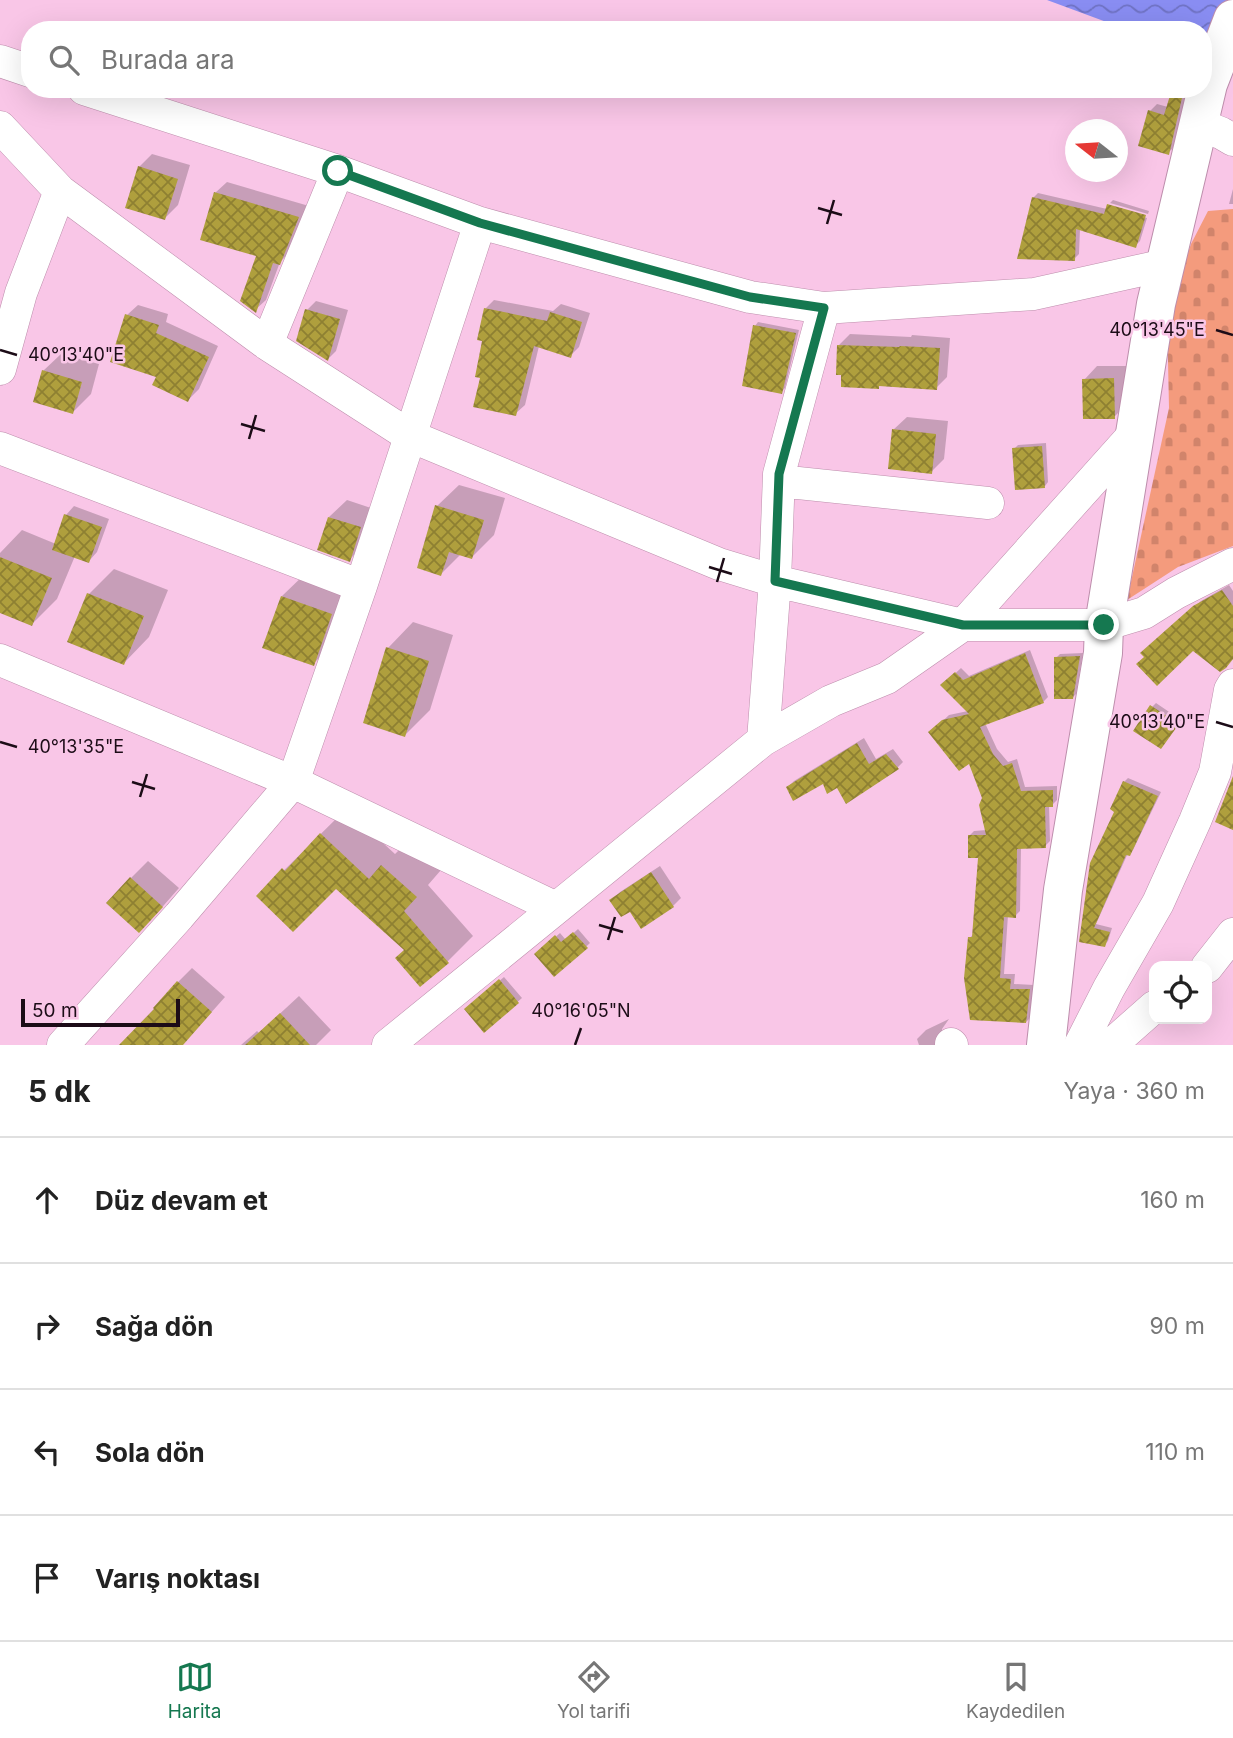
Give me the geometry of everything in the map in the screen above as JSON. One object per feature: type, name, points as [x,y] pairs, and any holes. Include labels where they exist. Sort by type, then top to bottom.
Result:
[{"type":"main road","points":[[1212,74],[1233,19]]},
{"type":"main road","points":[[1046,1045],[1063,890],[1104,653],[1104,625],[1156,304],[1204,98]]},
{"type":"street","points":[[0,61],[21,68]]},
{"type":"street","points":[[112,98],[338,171],[480,223],[750,297],[824,308],[1034,294],[1165,265]]},
{"type":"street","points":[[1198,124],[1233,140]]},
{"type":"street","points":[[0,127],[60,191],[267,344],[410,436],[719,564],[775,581],[963,625],[1104,625],[1144,613],[1233,564]]},
{"type":"street","points":[[267,344],[338,171]]},
{"type":"street","points":[[0,369],[21,293],[60,191]]},
{"type":"street","points":[[63,1045],[179,916],[293,782],[361,586],[480,223]]},
{"type":"street","points":[[763,740],[775,581],[779,474],[824,308]]},
{"type":"street","points":[[388,1045],[763,740],[831,701],[887,678],[963,625],[1135,433]]},
{"type":"street","points":[[0,448],[361,586]]},
{"type":"street","points":[[779,481],[988,503]]},
{"type":"street","points":[[0,660],[293,782],[556,908]]},
{"type":"street","points":[[1080,1045],[1158,903],[1195,821],[1214,772],[1233,685]]},
{"type":"street","points":[[1212,961],[1233,934]]},
{"type":"street","points":[[1111,1045],[1149,1011]]},
{"type":"green space","points":[[1233,209],[1233,546],[1178,567],[1127,600],[1169,408],[1167,315],[1191,244],[1208,211]]},
{"type":"water","points":[[1047,0],[1233,0],[1233,67],[1212,59],[1212,21],[1104,21]]},
{"type":"building","points":[[1169,98],[1182,98],[1169,155],[1138,146],[1148,110],[1164,115]]},
{"type":"building","points":[[138,166],[178,179],[165,220],[125,208]]},
{"type":"building","points":[[214,192],[299,217],[280,265],[273,263],[256,313],[240,301],[256,256],[200,240]]},
{"type":"building","points":[[1032,197],[1104,214],[1107,204],[1146,215],[1136,248],[1076,229],[1075,261],[1017,259]]},
{"type":"building","points":[[484,308],[547,321],[550,312],[582,322],[571,358],[534,346],[516,416],[473,407],[480,378],[475,377],[482,341],[477,340]]},
{"type":"building","points":[[305,309],[340,319],[328,361],[296,341]]},
{"type":"building","points":[[125,314],[159,325],[156,333],[209,357],[188,402],[152,385],[156,377],[110,362]]},
{"type":"building","points":[[753,325],[796,333],[782,394],[742,386]]},
{"type":"building","points":[[837,345],[940,348],[937,390],[879,386],[879,389],[841,387],[841,375],[836,375]]},
{"type":"building","points":[[42,370],[82,382],[73,414],[33,402]]},
{"type":"building","points":[[1114,378],[1115,419],[1083,419],[1082,379]]},
{"type":"building","points":[[892,429],[936,434],[932,474],[888,469]]},
{"type":"building","points":[[1042,446],[1045,488],[1015,490],[1012,448]]},
{"type":"building","points":[[435,505],[484,520],[472,559],[449,552],[441,576],[417,568]]},
{"type":"building","points":[[64,514],[102,527],[89,563],[52,550]]},
{"type":"building","points":[[328,517],[361,527],[350,562],[317,550]]},
{"type":"building","points":[[0,557],[52,578],[32,626],[0,613]]},
{"type":"building","points":[[1222,590],[1233,606],[1233,659],[1220,672],[1193,651],[1157,686],[1136,664],[1144,657],[1140,653],[1193,606]]},
{"type":"building","points":[[87,593],[144,616],[124,665],[67,642]]},
{"type":"building","points":[[281,596],[332,614],[314,666],[262,648]]},
{"type":"building","points":[[386,647],[429,661],[405,737],[363,723]]},
{"type":"building","points":[[1025,653],[1044,703],[980,727],[993,754],[1003,766],[1012,763],[1021,791],[1053,790],[1053,807],[1045,807],[1046,848],[1017,849],[1016,918],[1004,917],[1000,978],[1011,979],[1010,989],[1030,989],[1026,1023],[970,1020],[964,978],[968,937],[972,937],[978,858],[968,858],[968,835],[986,835],[979,805],[982,798],[969,764],[959,771],[928,732],[942,720],[969,714],[940,685],[955,672],[963,680]]},
{"type":"building","points":[[1080,656],[1073,699],[1054,699],[1054,657]]},
{"type":"building","points":[[1150,705],[1179,724],[1161,749],[1133,731]]},
{"type":"building","points":[[857,743],[869,764],[886,754],[899,769],[846,804],[837,788],[827,794],[823,784],[793,801],[786,787]]},
{"type":"building","points":[[1233,776],[1233,830],[1215,822]]},
{"type":"building","points":[[1123,781],[1158,796],[1130,856],[1126,855],[1094,928],[1110,932],[1105,947],[1079,942],[1090,863],[1114,812],[1110,809]]},
{"type":"building","points":[[320,833],[369,879],[381,865],[417,897],[404,911],[449,963],[420,987],[395,958],[404,950],[336,889],[293,932],[256,896],[282,868],[285,871]]},
{"type":"building","points":[[651,872],[674,907],[641,929],[630,912],[621,917],[609,900]]},
{"type":"building","points":[[130,877],[163,907],[139,933],[106,903]]},
{"type":"building","points":[[573,932],[588,948],[554,977],[534,954],[555,935],[561,942]]},
{"type":"building","points":[[499,979],[519,1003],[484,1033],[464,1009]]},
{"type":"building","points":[[177,981],[212,1012],[183,1045],[119,1045],[154,1009]]},
{"type":"building","points":[[280,1013],[310,1045],[245,1045]]},
{"type":"route","points":[[338,171],[480,223],[750,297],[824,308],[779,474],[775,581],[963,625],[1104,625]]}]
